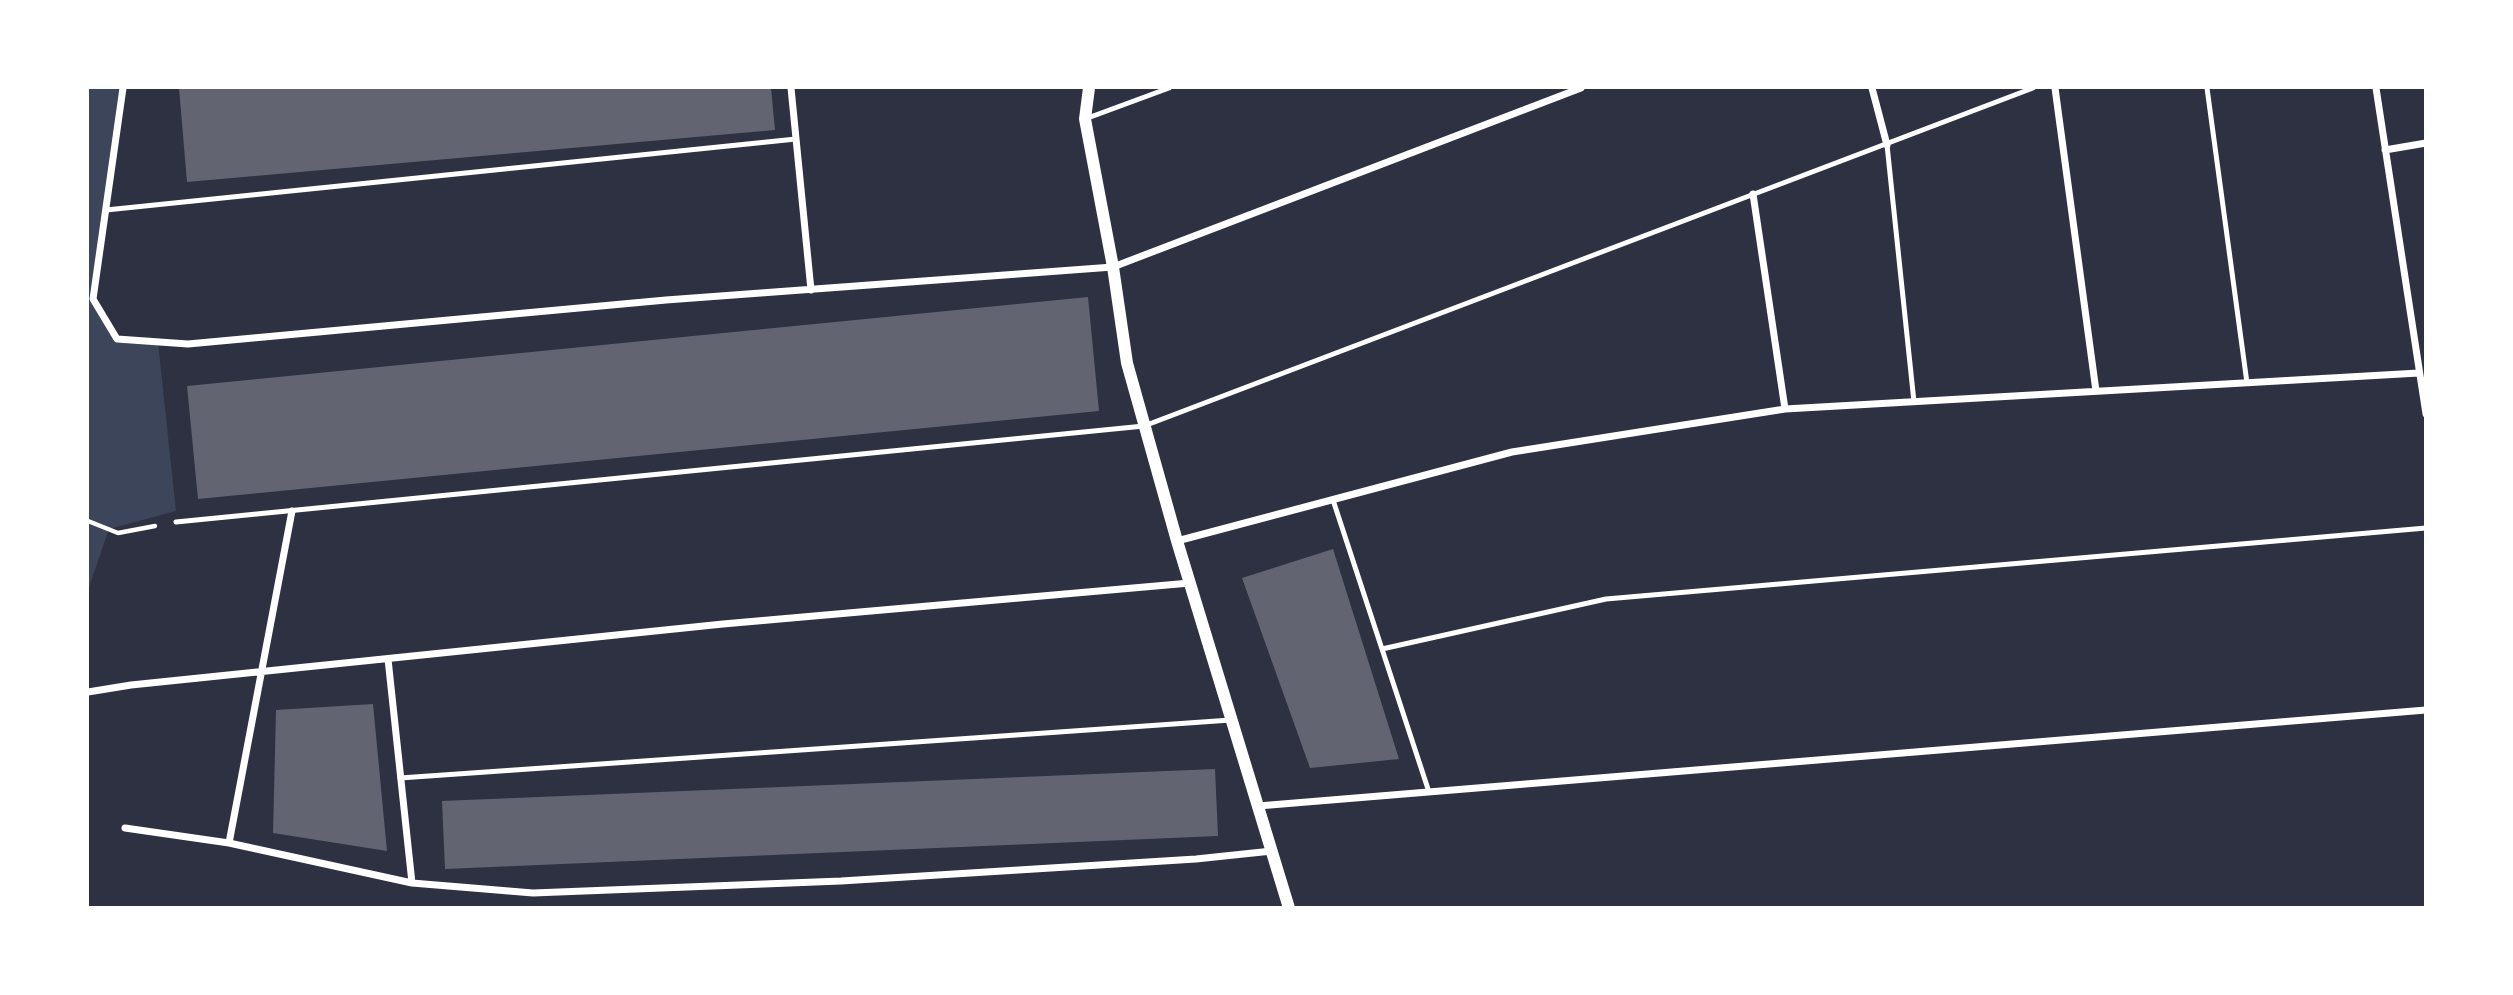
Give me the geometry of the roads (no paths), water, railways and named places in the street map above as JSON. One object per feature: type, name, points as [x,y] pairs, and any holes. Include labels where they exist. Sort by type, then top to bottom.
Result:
[{"type":"street","points":[[123,88],[93,299],[117,339],[188,344],[666,300],[1113,267],[1581,88]]},
{"type":"street","points":[[791,88],[811,290]]},
{"type":"street","points":[[1089,88],[1085,119],[1113,267],[1127,363],[1177,541],[1289,908]]},
{"type":"street","points":[[1872,88],[1887,145]]},
{"type":"street","points":[[2055,88],[2096,391]]},
{"type":"street","points":[[2376,88],[2422,373],[2426,414]]},
{"type":"street","points":[[2385,150],[2426,143]]},
{"type":"street","points":[[1753,194],[1785,409]]},
{"type":"street","points":[[1177,541],[1512,452],[1785,409],[2422,373]]},
{"type":"street","points":[[229,843],[292,511]]},
{"type":"street","points":[[88,692],[131,685],[723,624],[1190,583]]},
{"type":"street","points":[[388,659],[412,883]]},
{"type":"street","points":[[1257,806],[2426,710]]},
{"type":"street","points":[[125,828],[229,843],[412,883],[533,893],[841,881],[1196,859],[1272,851]]},
{"type":"lane","points":[[1085,119],[1169,88]]},
{"type":"lane","points":[[176,522],[1144,426],[2033,88]]},
{"type":"lane","points":[[2207,88],[2247,383]]},
{"type":"lane","points":[[106,210],[796,139]]},
{"type":"lane","points":[[1887,145],[1914,402]]},
{"type":"lane","points":[[1333,500],[1429,792]]},
{"type":"lane","points":[[1382,649],[1606,599],[2426,528]]},
{"type":"lane","points":[[400,778],[1232,719]]}]
